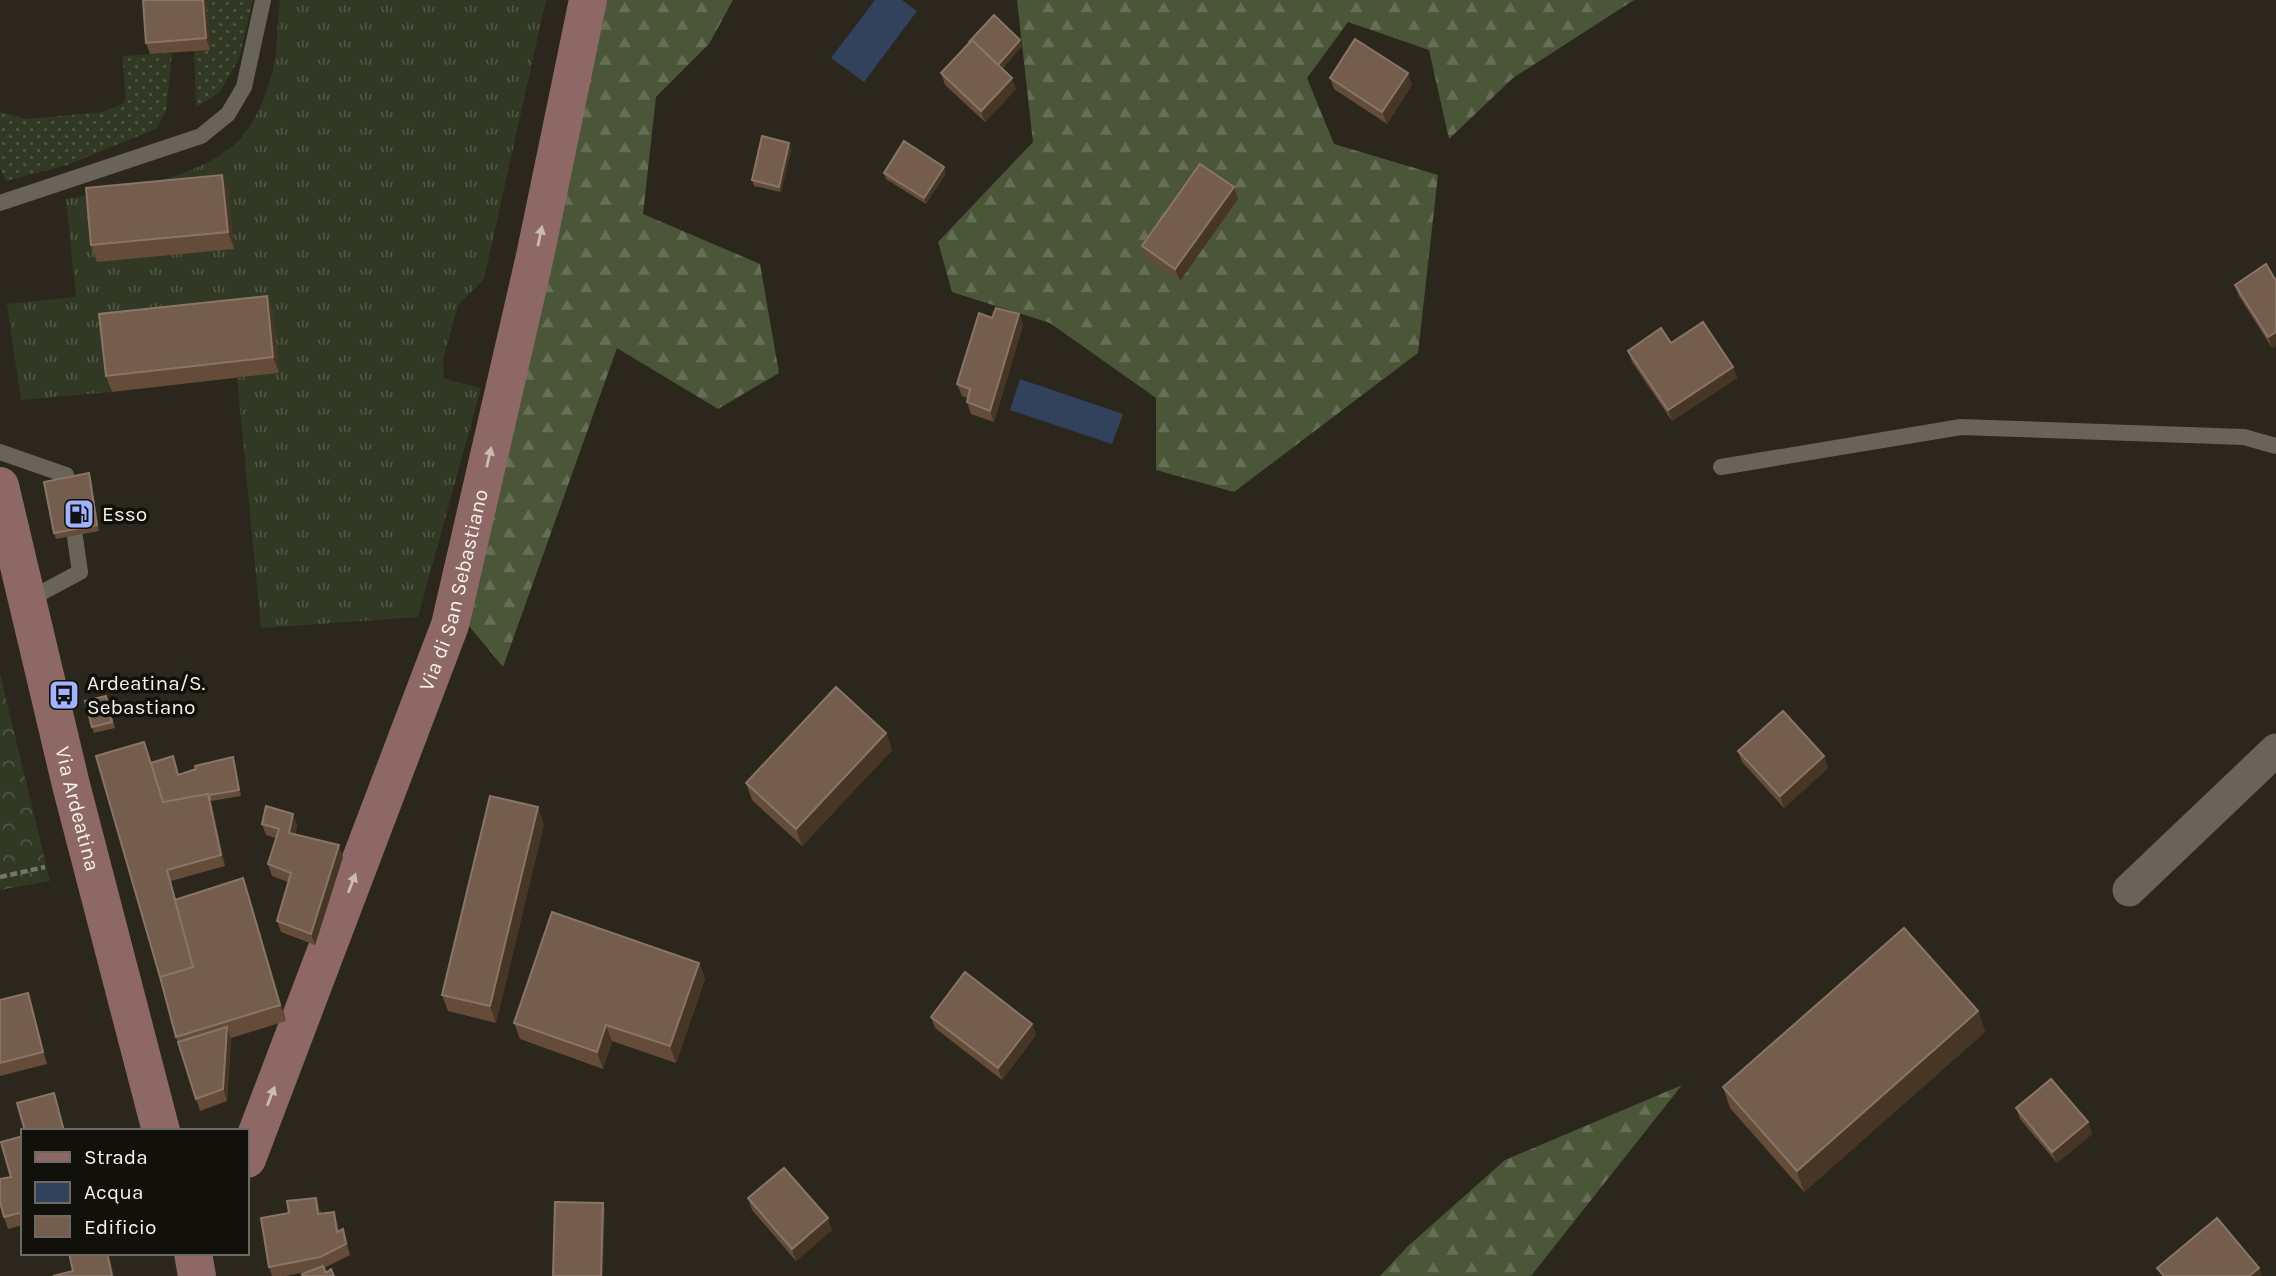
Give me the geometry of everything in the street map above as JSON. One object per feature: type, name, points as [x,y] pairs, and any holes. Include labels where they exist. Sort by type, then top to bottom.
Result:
[{"type":"main road","name":"Via di San Sebastiano","points":[[248,1156],[450,625],[536,256],[588,0]]},
{"type":"main road","name":"Via Ardeatina","points":[[0,486],[71,785],[160,1129]]},
{"type":"main road","points":[[193,1255],[197,1276]]},
{"type":"street","points":[[2129,890],[2276,750]]},
{"type":"lane","points":[[0,203],[201,136],[228,114],[244,87],[263,0]]},
{"type":"lane","points":[[1721,467],[1961,427],[2244,437],[2276,446]]},
{"type":"lane","points":[[0,452],[66,475],[80,572],[28,600]]},
{"type":"path","points":[[0,877],[45,867]]},
{"type":"green space","points":[[206,0],[253,0],[239,59],[219,93],[196,107],[194,51],[210,49]]},
{"type":"green space","points":[[280,0],[546,0],[484,279],[458,305],[443,360],[444,379],[481,388],[418,617],[261,628],[237,378],[279,373],[105,331],[112,392],[21,400],[7,304],[76,297],[66,199],[134,187],[183,173],[225,152],[241,138],[251,125],[273,70]]},
{"type":"green space","points":[[604,0],[733,0],[709,44],[656,97],[643,214],[760,264],[779,373],[718,409],[617,348],[503,667],[464,620]]},
{"type":"green space","points":[[1017,0],[1634,0],[1513,78],[1449,139],[1429,50],[1348,22],[1307,78],[1334,144],[1438,175],[1418,353],[1234,492],[1156,470],[1156,398],[1050,323],[952,292],[938,242],[1033,142]]},
{"type":"green space","points":[[172,53],[166,111],[156,129],[67,165],[6,181],[0,168],[0,112],[27,119],[103,112],[124,103],[126,98],[122,56]]},
{"type":"green space","points":[[0,674],[50,881],[0,890]]},
{"type":"green space","points":[[1682,1085],[1531,1276],[1380,1276],[1407,1247],[1505,1160]]},
{"type":"water","points":[[875,0],[902,0],[917,11],[864,82],[831,58]]},
{"type":"water","points":[[1020,379],[1123,414],[1112,444],[1010,410]]},
{"type":"building","points":[[143,0],[203,0],[206,38],[146,43]]},
{"type":"building","points":[[994,15],[1020,40],[998,65],[972,40],[969,42]]},
{"type":"building","points":[[1355,39],[1408,73],[1382,112],[1330,78]]},
{"type":"building","points":[[972,40],[1012,78],[981,111],[941,73]]},
{"type":"building","points":[[762,136],[789,143],[779,187],[752,180]]},
{"type":"building","points":[[904,141],[944,167],[924,198],[884,173]]},
{"type":"building","points":[[1200,164],[1234,187],[1175,269],[1142,246]]},
{"type":"building","points":[[222,175],[228,232],[91,245],[86,188]]},
{"type":"building","points":[[2266,264],[2276,281],[2276,332],[2268,337],[2235,285]]},
{"type":"building","points":[[267,296],[273,357],[106,376],[99,314]]},
{"type":"building","points":[[996,308],[1019,314],[990,411],[967,402],[970,389],[957,384],[979,313],[992,318]]},
{"type":"building","points":[[1703,322],[1733,367],[1668,410],[1628,351],[1661,328],[1671,343]]},
{"type":"building","points":[[89,473],[97,525],[54,533],[44,482]]},
{"type":"building","points":[[836,687],[886,733],[796,829],[746,783]]},
{"type":"building","points":[[106,696],[112,722],[92,727],[85,701]]},
{"type":"building","points":[[1783,711],[1824,756],[1780,796],[1738,751]]},
{"type":"building","points":[[144,742],[163,802],[208,794],[221,855],[167,870],[193,967],[160,977],[96,756]]},
{"type":"building","points":[[173,756],[178,775],[196,769],[195,766],[233,757],[239,790],[209,795],[210,800],[208,794],[163,802],[151,763]]},
{"type":"building","points":[[490,796],[538,807],[490,1006],[442,995]]},
{"type":"building","points":[[266,806],[293,814],[289,833],[339,845],[311,934],[277,921],[291,873],[268,864],[279,829],[262,824]]},
{"type":"building","points":[[243,878],[280,1005],[176,1037],[160,977],[193,967],[175,900]]},
{"type":"building","points":[[552,912],[699,963],[670,1046],[606,1025],[597,1052],[514,1023]]},
{"type":"building","points":[[1904,928],[1978,1011],[1797,1171],[1723,1087]]},
{"type":"building","points":[[965,972],[1032,1024],[998,1068],[931,1017]]},
{"type":"building","points":[[28,993],[43,1052],[0,1063],[0,1000]]},
{"type":"building","points":[[227,1027],[223,1089],[196,1099],[178,1042]]},
{"type":"building","points":[[2051,1079],[2088,1122],[2052,1152],[2016,1108]]},
{"type":"building","points":[[54,1093],[63,1129],[24,1129],[17,1103]]},
{"type":"building","points":[[21,1137],[21,1213],[4,1217],[0,1202],[0,1179],[11,1177],[1,1142]]},
{"type":"building","points":[[784,1168],[828,1218],[792,1249],[748,1198]]},
{"type":"building","points":[[316,1198],[318,1214],[334,1212],[337,1232],[343,1229],[346,1244],[320,1257],[269,1267],[261,1218],[289,1213],[287,1201]]},
{"type":"building","points":[[555,1202],[603,1203],[601,1276],[553,1276]]},
{"type":"building","points":[[2217,1218],[2259,1268],[2249,1276],[2164,1276],[2157,1268]]},
{"type":"building","points":[[69,1255],[107,1255],[112,1276],[53,1276],[73,1271]]},
{"type":"building","points":[[323,1266],[326,1273],[331,1269],[334,1276],[302,1274]]},
{"type":"place","name":"Esso","points":[[79,514]]},
{"type":"place","name":"Ardeatina/S. Sebastiano","points":[[64,695]]}]
